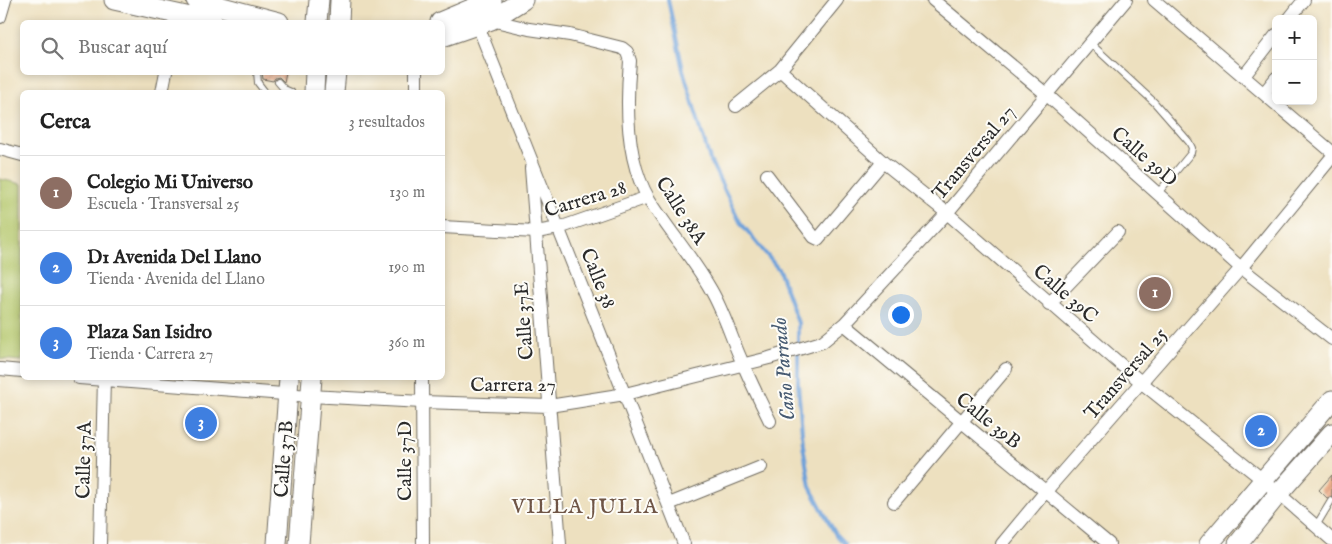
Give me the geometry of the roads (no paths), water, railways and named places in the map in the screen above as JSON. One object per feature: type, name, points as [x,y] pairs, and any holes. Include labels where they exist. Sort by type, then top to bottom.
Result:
[{"type":"street","points":[[0,17],[5,0]]},
{"type":"street","points":[[114,0],[178,18],[196,20]]},
{"type":"street","points":[[196,0],[271,20]]},
{"type":"street","points":[[317,20],[319,0]]},
{"type":"street","points":[[339,20],[340,0]]},
{"type":"street","points":[[445,21],[523,0]]},
{"type":"street","points":[[736,106],[780,70],[837,0]]},
{"type":"street","name":"Calle 39D","points":[[933,0],[1046,94],[1241,268],[1332,339]]},
{"type":"street","name":"Transversal 27","points":[[844,324],[947,213],[1126,0]]},
{"type":"street","points":[[1154,0],[1332,152]]},
{"type":"street","points":[[1292,15],[1304,0]]},
{"type":"street","points":[[445,35],[481,11]]},
{"type":"street","name":"Calle 38","points":[[481,11],[530,156],[684,544]]},
{"type":"street","name":"Calle 38A","points":[[481,11],[622,48],[627,52],[630,62],[628,101],[631,141],[635,161],[648,197],[711,291],[770,421]]},
{"type":"street","points":[[1244,76],[1272,40]]},
{"type":"street","name":"Calle 39C","points":[[780,70],[883,162],[947,213],[1049,304],[1332,540]]},
{"type":"street","points":[[162,90],[165,75]]},
{"type":"street","points":[[314,90],[315,75]]},
{"type":"street","points":[[334,90],[336,75]]},
{"type":"street","points":[[416,75],[416,90]]},
{"type":"street","points":[[1264,93],[1272,83]]},
{"type":"street","points":[[0,149],[20,154]]},
{"type":"street","name":"Calle 37E","points":[[530,156],[560,544]]},
{"type":"street","name":"Transversal 25","points":[[1002,544],[1241,268],[1332,157]]},
{"type":"street","points":[[767,175],[814,237],[819,238],[883,162]]},
{"type":"street","name":"Carrera 28","points":[[445,227],[536,232],[559,228],[648,197]]},
{"type":"street","points":[[1049,304],[1118,232]]},
{"type":"street","name":"Carrera 27","points":[[138,380],[311,387],[422,402],[548,406],[625,394],[769,358],[822,342],[844,324]]},
{"type":"street","name":"Calle 39B","points":[[844,324],[1109,544]]},
{"type":"street","points":[[0,369],[20,371]]},
{"type":"street","points":[[894,502],[1006,369]]},
{"type":"street","name":"Calle 37A","points":[[100,544],[103,380]]},
{"type":"street","name":"Calle 37D","points":[[422,380],[423,544]]},
{"type":"street","name":"Calle 37B","points":[[278,544],[288,386]]},
{"type":"street","name":"Calle 37B","points":[[299,544],[311,387]]},
{"type":"street","points":[[1209,544],[1332,400]]},
{"type":"street","points":[[1238,544],[1278,494],[1332,433]]},
{"type":"street","points":[[669,504],[761,467]]},
{"type":"lane","points":[[1089,42],[1154,102],[1189,142],[1192,148],[1158,193]]},
{"type":"lane","points":[[257,75],[258,83],[263,90]]},
{"type":"lane","points":[[278,82],[287,90]]},
{"type":"lane","points":[[1316,526],[1331,501]]},
{"type":"waterway","name":"Caño Parrado","points":[[668,0],[683,70],[710,160],[740,222],[779,270],[798,323],[798,345]]},
{"type":"waterway","name":"Caño Parrado","points":[[798,352],[798,384],[803,445],[810,487],[836,535],[845,544]]},
{"type":"place","name":"Colegio Mi Universo","points":[[1155,293]]},
{"type":"place","name":"Plaza San Isidro","points":[[201,423]]},
{"type":"place","name":"D1 Avenida Del Llano","points":[[1261,431]]},
{"type":"district","name":"VILLA JULIA","points":[[585,506]]}]
